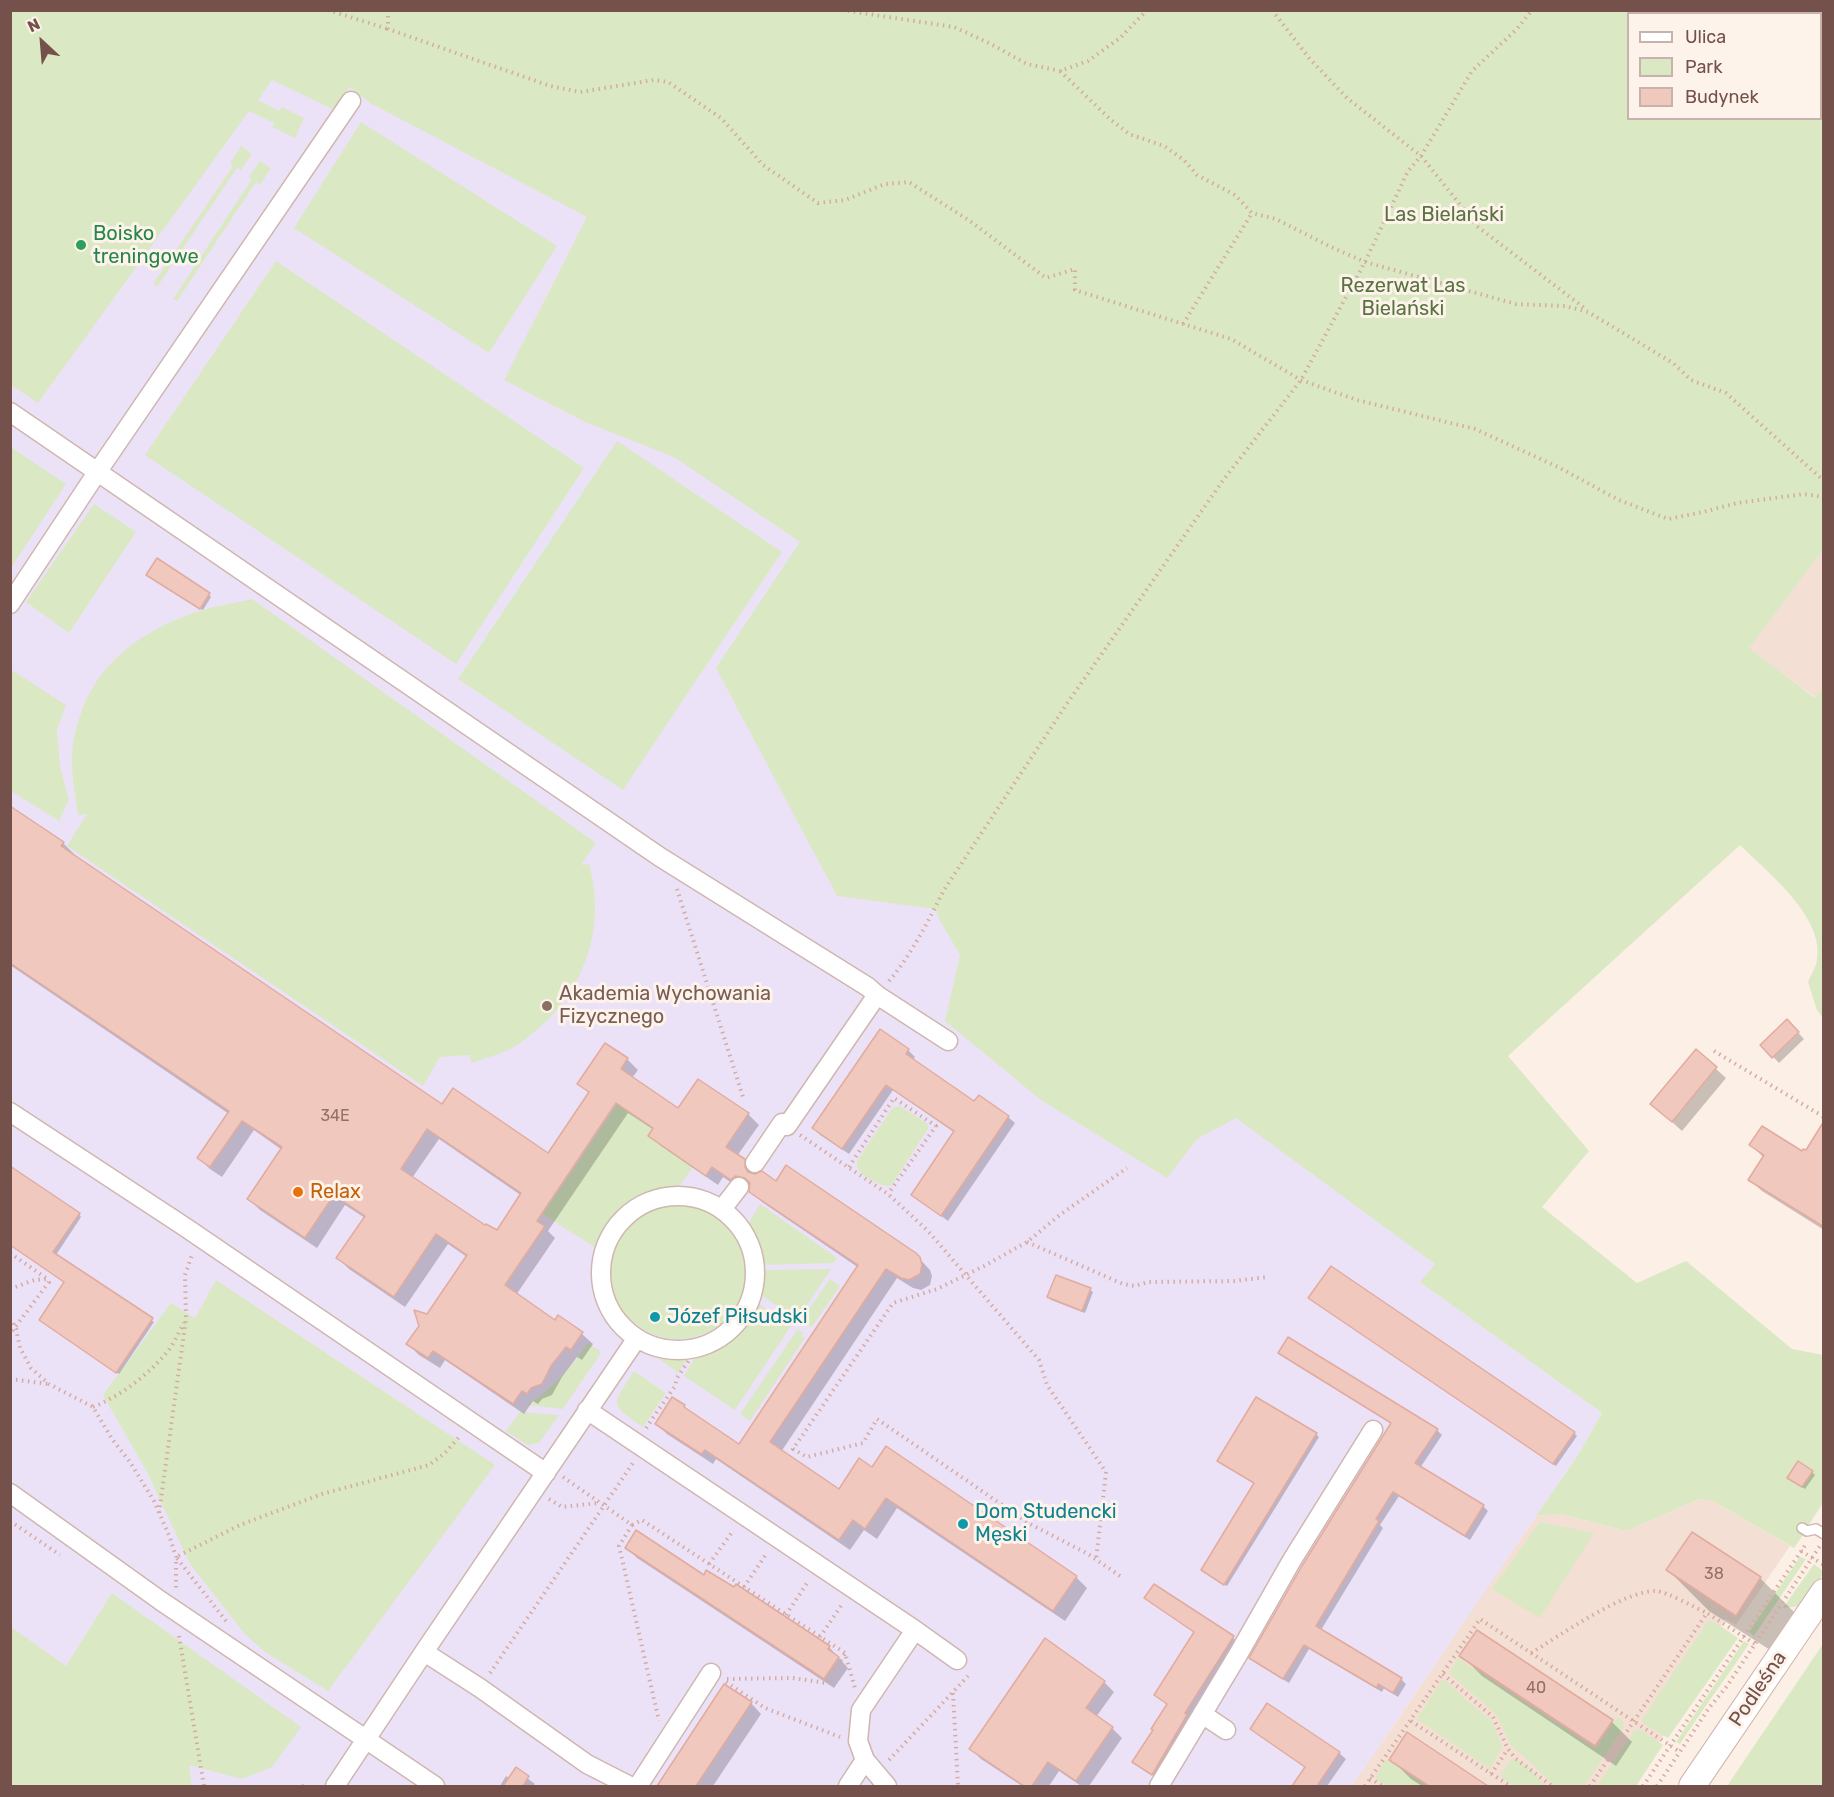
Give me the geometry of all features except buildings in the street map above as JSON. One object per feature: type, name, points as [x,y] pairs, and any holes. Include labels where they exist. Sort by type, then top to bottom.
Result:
[{"type":"street","points":[[10,604],[351,101]]},
{"type":"street","points":[[10,412],[669,862],[868,987],[877,996],[948,1041]]},
{"type":"street","points":[[755,1163],[782,1123],[787,1126],[877,996]]},
{"type":"street","points":[[10,1112],[547,1470]]},
{"type":"street","points":[[722,1209],[739,1187]]},
{"type":"street","points":[[672,1196],[700,1198],[722,1209],[741,1228],[752,1248],[756,1272],[753,1296],[742,1317],[726,1334],[705,1346],[682,1351],[658,1348],[637,1338],[616,1320],[604,1295],[601,1268],[607,1241],[623,1218],[646,1203],[672,1196]]},
{"type":"street","points":[[334,1786],[372,1743],[424,1652],[637,1338]]},
{"type":"street","points":[[587,1410],[644,1439],[744,1515],[957,1660]]},
{"type":"street","points":[[1159,1786],[1292,1560],[1373,1430]]},
{"type":"street","points":[[10,1493],[177,1611],[435,1786]]},
{"type":"street","name":"Podleśna","points":[[1692,1786],[1824,1592]]},
{"type":"street","points":[[848,1786],[876,1773],[858,1741],[861,1710],[915,1630]]},
{"type":"street","points":[[424,1652],[480,1688],[587,1764],[630,1786]]},
{"type":"street","points":[[638,1786],[711,1672]]},
{"type":"street","points":[[1202,1714],[1226,1730]]},
{"type":"lane","points":[[1802,1528],[1807,1531],[1820,1532]]},
{"type":"path","points":[[328,10],[550,86],[580,92],[654,80],[668,82],[721,118],[763,165],[818,203],[845,200],[885,184],[909,182],[970,221],[1046,278],[1075,269],[1075,290],[1231,339],[1301,380],[1357,400],[1475,429],[1558,467],[1619,500],[1668,519],[1737,503],[1804,494],[1824,497]]},
{"type":"path","points":[[388,10],[388,29]]},
{"type":"path","points":[[842,10],[954,27],[1028,64],[1060,71],[1129,134],[1164,146],[1184,160],[1197,175],[1235,195],[1252,213],[1276,219],[1365,262],[1516,304],[1565,306],[1588,312]]},
{"type":"path","points":[[1060,71],[1088,61],[1120,38],[1147,10]]},
{"type":"path","points":[[1272,10],[1309,58],[1347,98],[1421,156],[1478,227],[1588,312],[1673,363],[1691,380],[1726,393],[1824,481]]},
{"type":"path","points":[[877,996],[902,966],[944,890],[1080,685],[1224,479],[1301,380],[1365,262],[1408,171],[1421,156],[1472,71],[1517,29],[1532,10]]},
{"type":"path","points":[[1183,324],[1252,213]]},
{"type":"path","points":[[669,862],[743,1097]]},
{"type":"path","points":[[1714,1051],[1824,1117]]},
{"type":"path","points":[[849,1167],[894,1098],[936,1126],[888,1194]]},
{"type":"path","points":[[787,1126],[888,1194],[928,1231],[1039,1360],[1047,1385],[1106,1472],[1096,1560]]},
{"type":"path","points":[[1120,1576],[1096,1560],[1030,1524],[877,1419],[863,1443],[807,1457],[793,1449],[893,1303],[937,1289],[1027,1242],[1061,1214],[1127,1168]]},
{"type":"path","points":[[1027,1242],[1123,1284],[1135,1286],[1148,1282],[1234,1281],[1267,1277]]},
{"type":"path","points":[[10,1253],[49,1282],[16,1329],[10,1334]]},
{"type":"path","points":[[159,1513],[186,1319],[185,1275],[192,1255],[202,1262]]},
{"type":"path","points":[[10,1289],[34,1280],[47,1279]]},
{"type":"path","points":[[10,1318],[16,1329],[20,1348],[31,1368],[49,1384],[93,1407],[112,1439],[130,1462],[159,1513],[176,1557],[179,1635],[204,1786]]},
{"type":"path","points":[[93,1407],[115,1398],[141,1379],[168,1350],[186,1319]]},
{"type":"path","points":[[480,1688],[602,1505],[697,1348]]},
{"type":"path","points":[[10,1379],[49,1384]]},
{"type":"path","points":[[176,1557],[240,1526],[322,1494],[429,1465],[445,1453],[460,1435],[469,1441]]},
{"type":"path","points":[[547,1470],[632,1526]]},
{"type":"path","points":[[534,1489],[562,1507],[602,1505]]},
{"type":"path","points":[[709,1564],[744,1515]]},
{"type":"path","points":[[665,1745],[619,1546],[632,1526],[642,1520],[845,1653],[861,1710]]},
{"type":"path","points":[[1643,1786],[1801,1551],[1820,1532]]},
{"type":"path","points":[[744,1587],[777,1537]]},
{"type":"path","points":[[1657,1786],[1824,1541]]},
{"type":"path","points":[[1801,1551],[1824,1565]]},
{"type":"path","points":[[786,1615],[819,1565]]},
{"type":"path","points":[[820,1637],[853,1588]]},
{"type":"path","points":[[1532,1653],[1620,1600],[1657,1590],[1707,1612],[1755,1644]]},
{"type":"path","points":[[1590,1786],[1707,1612]]},
{"type":"path","points":[[1365,1786],[1412,1721],[1480,1619],[1680,1752]]},
{"type":"path","points":[[845,1653],[826,1683],[793,1678],[723,1680],[765,1708],[839,1737],[858,1741]]},
{"type":"path","points":[[876,1773],[973,1671],[957,1660]]},
{"type":"path","points":[[1443,1674],[1493,1717],[1508,1749],[1515,1758],[1552,1786]]},
{"type":"path","points":[[953,1692],[958,1786]]},
{"type":"path","points":[[1412,1721],[1510,1786]]},
{"type":"path","points":[[1491,1774],[1508,1749]]},
{"type":"path","points":[[1370,1778],[1382,1786]]},
{"type":"path","points":[[302,1786],[308,1786]]},
{"type":"shaded area","name":"Akademia Wychowania Fizycznego","points":[[11,11],[569,102],[1436,1264],[1421,1282],[1602,1413],[1578,1455],[1352,1786],[11,1786]]},
{"type":"shaded area","points":[[1823,550],[1823,688],[1816,698],[1748,648]]},
{"type":"shaded area","points":[[1699,1499],[1713,1501],[1790,1546],[1736,1625],[1725,1619],[1721,1626],[1731,1633],[1630,1786],[1352,1786],[1536,1516],[1560,1514],[1627,1531]]},
{"type":"green space","points":[[10,11],[1823,11],[1823,550],[1749,648],[1815,698],[1823,688],[1823,1018],[1817,1010],[1808,982],[1817,960],[1817,944],[1812,928],[1792,896],[1740,845],[1508,1056],[1589,1151],[1542,1207],[1637,1283],[1686,1261],[1792,1349],[1823,1355],[1823,1503],[1808,1526],[1804,1524],[1798,1531],[1803,1535],[1794,1548],[1713,1501],[1699,1499],[1627,1531],[1560,1514],[1536,1516],[1578,1455],[1602,1413],[1420,1282],[1435,1264],[1236,1118],[1197,1139],[1167,1178],[1041,1100],[945,1021],[960,955],[935,909],[837,896],[716,668],[800,542],[674,457],[585,422],[504,380],[587,217],[370,103],[350,87],[332,109],[272,80],[258,100],[279,111],[282,107],[304,118],[295,138],[272,127],[274,123],[249,111],[38,403],[11,385]]},
{"type":"green space","points":[[361,122],[557,246],[489,353],[294,228]]},
{"type":"green space","points":[[241,146],[252,154],[241,170],[237,168],[157,287],[153,284],[233,166],[230,163]]},
{"type":"green space","points":[[260,161],[271,168],[260,185],[256,182],[177,301],[173,299],[252,179],[249,177]]},
{"type":"green space","points":[[276,261],[584,468],[456,664],[145,455]]},
{"type":"green space","points":[[617,441],[782,552],[623,790],[458,679]]},
{"type":"green space","points":[[11,447],[66,484],[11,568]]},
{"type":"green space","points":[[94,504],[136,532],[69,633],[26,602]]},
{"type":"green space","points":[[252,599],[596,843],[581,865],[589,864],[594,891],[595,917],[591,943],[583,968],[571,991],[556,1012],[514,1047],[471,1063],[470,1055],[440,1057],[423,1086],[67,846],[87,814],[78,815],[72,752],[80,716],[99,678],[128,648],[163,626],[203,610]]},
{"type":"green space","points":[[10,669],[66,705],[57,730],[60,766],[69,800],[59,821],[11,791]]},
{"type":"green space","points":[[618,1103],[655,1128],[694,1166],[677,1189],[638,1199],[617,1213],[608,1223],[594,1247],[543,1214]]},
{"type":"green space","points":[[900,1106],[928,1124],[928,1129],[891,1186],[887,1186],[874,1182],[862,1174],[857,1168],[857,1161],[891,1110]]},
{"type":"green space","points":[[678,1203],[704,1208],[726,1223],[741,1245],[746,1271],[741,1297],[726,1319],[704,1334],[678,1339],[652,1334],[630,1319],[615,1297],[610,1271],[615,1245],[630,1223],[652,1208]]},
{"type":"green space","points":[[760,1204],[837,1258],[834,1263],[762,1265],[760,1251],[748,1224]]},
{"type":"green space","points":[[831,1269],[799,1317],[795,1318],[761,1295],[762,1270]]},
{"type":"green space","points":[[830,1279],[840,1286],[812,1327],[809,1325],[808,1327],[800,1322]]},
{"type":"green space","points":[[216,1280],[495,1465],[328,1691],[265,1652],[244,1633],[190,1564],[146,1470],[103,1395],[171,1303],[195,1318]]},
{"type":"green space","points":[[757,1303],[791,1326],[735,1410],[684,1376],[696,1356],[716,1348],[740,1329]]},
{"type":"green space","points":[[798,1329],[803,1333],[801,1336],[805,1338],[750,1421],[740,1414]]},
{"type":"green space","points":[[588,1343],[601,1353],[563,1409],[527,1405],[560,1377]]},
{"type":"green space","points":[[653,1354],[671,1357],[689,1357],[678,1373]]},
{"type":"green space","points":[[634,1371],[666,1393],[643,1427],[623,1413],[617,1403],[621,1391]]},
{"type":"green space","points":[[520,1412],[559,1415],[539,1443],[528,1445],[506,1431]]},
{"type":"green space","points":[[1540,1522],[1594,1533],[1540,1618],[1492,1589]]},
{"type":"green space","points":[[1800,1557],[1806,1559],[1754,1636],[1749,1632]]},
{"type":"green space","points":[[1814,1564],[1823,1571],[1823,1574],[1802,1606],[1783,1608]]},
{"type":"green space","points":[[112,1593],[301,1727],[272,1767],[242,1779],[189,1765],[192,1786],[11,1786],[11,1627],[66,1666]]},
{"type":"green space","points":[[1708,1621],[1712,1621],[1738,1638],[1668,1738],[1644,1724],[1642,1720]]},
{"type":"green space","points":[[1744,1641],[1749,1644],[1680,1744],[1676,1742]]},
{"type":"green space","points":[[1823,1644],[1823,1786],[1727,1786]]},
{"type":"green space","points":[[1458,1658],[1596,1749],[1617,1717],[1623,1721],[1624,1727],[1584,1786],[1559,1786],[1551,1782],[1510,1744],[1497,1715],[1449,1673]]},
{"type":"green space","points":[[1442,1680],[1445,1680],[1492,1721],[1502,1747],[1490,1769],[1417,1719]]},
{"type":"green space","points":[[1639,1729],[1663,1745],[1636,1786],[1597,1786],[1635,1730]]},
{"type":"green space","points":[[1512,1759],[1516,1759],[1530,1769],[1546,1786],[1515,1786],[1500,1777]]},
{"type":"green space","points":[[1386,1760],[1428,1786],[1386,1786],[1377,1780],[1376,1776]]},
{"type":"place","name":"Boisko treningowe","points":[[81,245]]},
{"type":"place","name":"Akademia Wychowania Fizycznego","points":[[547,1006]]},
{"type":"place","name":"Relax","points":[[298,1192]]},
{"type":"place","name":"Józef Piłsudski","points":[[655,1317]]},
{"type":"place","name":"Dom Studencki Męski","points":[[963,1524]]},
{"type":"park label","name":"Las Bielański","points":[[1444,215]]},
{"type":"park label","name":"Rezerwat Las Bielański","points":[[1403,298]]}]
